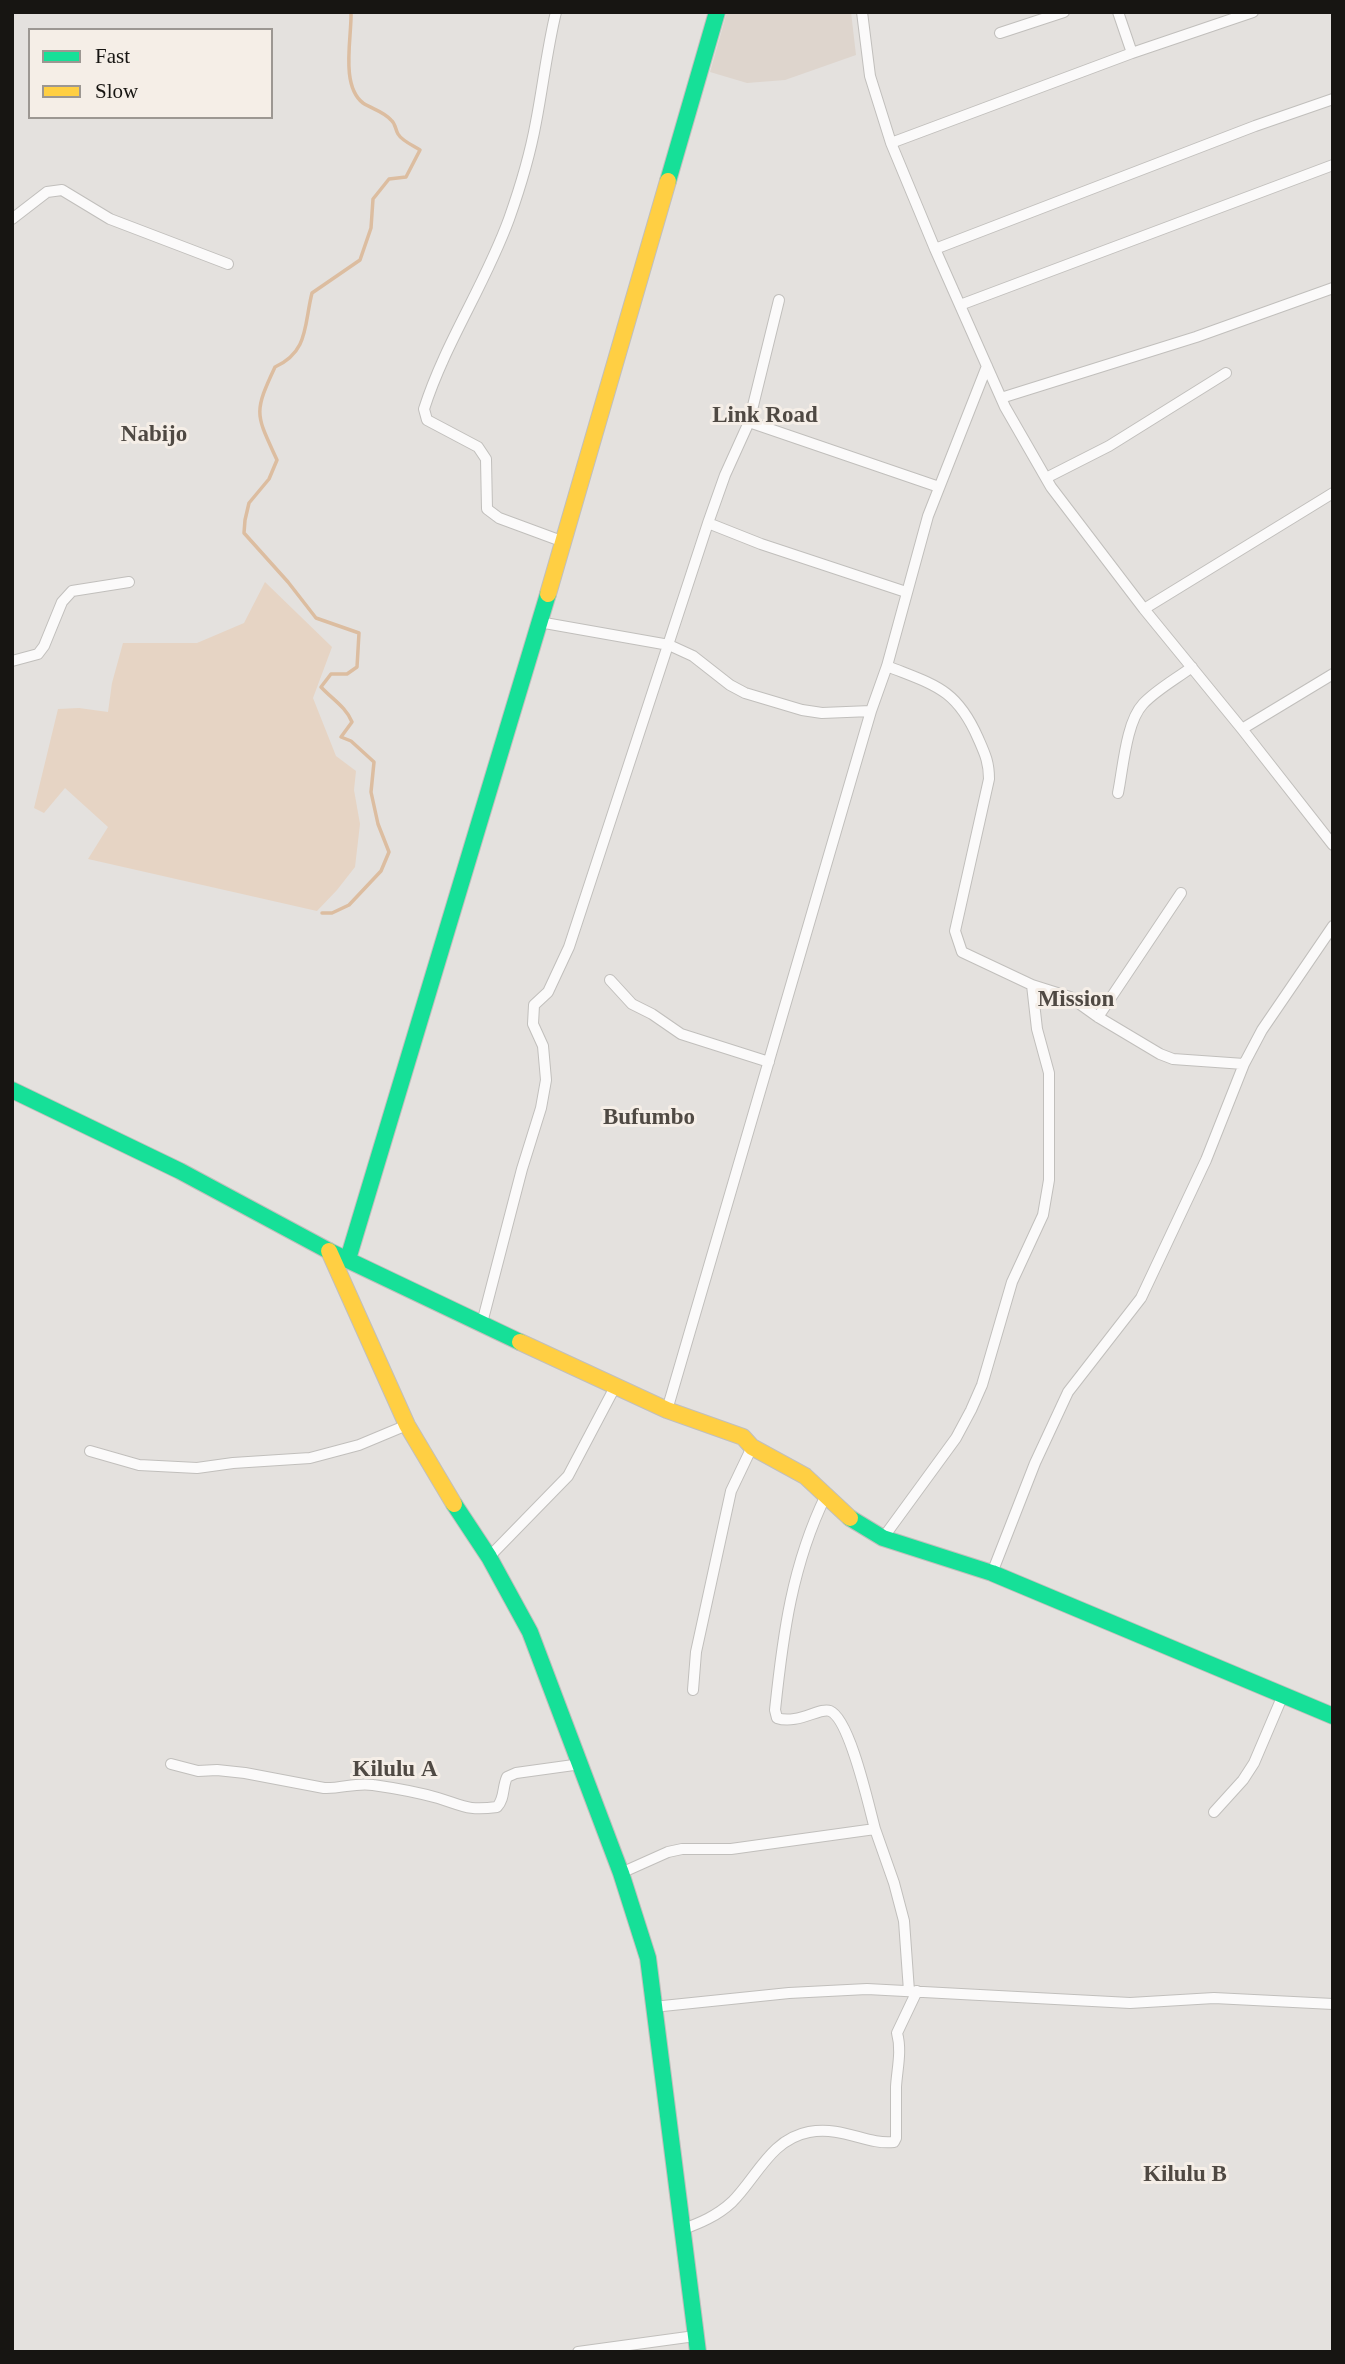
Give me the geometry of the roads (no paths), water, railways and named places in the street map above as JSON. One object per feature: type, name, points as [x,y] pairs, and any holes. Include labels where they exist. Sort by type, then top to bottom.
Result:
[{"type":"street","points":[[556,12],[537,120],[509,219],[424,409],[427,420],[478,447],[486,459],[486,509],[499,518],[564,542]]},
{"type":"street","points":[[348,1259],[564,542],[717,12]]},
{"type":"street","points":[[862,12],[870,76],[891,144],[1001,398],[1046,478],[1143,609],[1333,845]]},
{"type":"street","points":[[1015,12],[1019,25]]},
{"type":"street","points":[[1000,33],[1064,12]]},
{"type":"street","points":[[1118,12],[1132,53]]},
{"type":"street","points":[[891,144],[1132,53],[1253,12]]},
{"type":"street","points":[[935,249],[1255,126],[1333,99]]},
{"type":"street","points":[[960,305],[1333,165]]},
{"type":"street","points":[[12,219],[47,192],[62,190],[110,219],[228,264]]},
{"type":"street","points":[[1001,398],[1196,337],[1333,288]]},
{"type":"street","points":[[482,1323],[522,1169],[541,1108],[546,1080],[543,1046],[533,1024],[534,1005],[548,992],[569,947],[708,523],[725,475],[750,422],[779,300]]},
{"type":"street","points":[[667,1410],[871,711],[887,666],[928,516],[987,366]]},
{"type":"street","points":[[1046,478],[1109,446],[1226,373]]},
{"type":"street","points":[[750,422],[939,487]]},
{"type":"street","points":[[1143,609],[1333,493]]},
{"type":"street","points":[[708,523],[761,544],[906,592]]},
{"type":"street","points":[[12,661],[38,654],[62,602],[72,591],[129,582]]},
{"type":"street","points":[[539,622],[669,645],[692,656],[745,694],[822,713],[871,711]]},
{"type":"street","points":[[887,666],[942,689],[958,702],[970,720],[989,762],[989,779],[956,931],[961,952],[1032,985],[1070,997],[1160,1054],[1173,1059],[1244,1064]]},
{"type":"street","points":[[1118,793],[1132,724],[1137,712],[1144,703],[1192,667]]},
{"type":"street","points":[[1242,729],[1333,674]]},
{"type":"street","points":[[1098,1017],[1181,892]]},
{"type":"street","points":[[992,1573],[1035,1463],[1068,1392],[1141,1298],[1206,1160],[1244,1064],[1262,1030],[1333,926]]},
{"type":"street","points":[[610,981],[632,1004],[681,1034],[769,1062]]},
{"type":"street","points":[[883,1538],[956,1438],[971,1410],[982,1385],[1012,1282],[1043,1215],[1049,1180],[1049,1073],[1037,1029],[1032,985]]},
{"type":"street","points":[[12,1090],[175,1168],[329,1251],[615,1387],[667,1410],[743,1437],[752,1447],[794,1469],[853,1521],[883,1538],[992,1573],[1333,1716]]},
{"type":"street","points":[[329,1251],[407,1425],[454,1506],[489,1557],[530,1632],[621,1873],[648,1958],[680,2198],[681,2230],[696,2344],[578,2352]]},
{"type":"street","points":[[489,1557],[568,1476],[615,1387]]},
{"type":"street","points":[[90,1451],[139,1465],[197,1468],[310,1458],[359,1445],[407,1425]]},
{"type":"street","points":[[693,1690],[696,1652],[731,1492],[752,1447]]},
{"type":"street","points":[[681,2230],[713,2217],[731,2202],[777,2146],[792,2137],[808,2132],[836,2130],[894,2142],[897,2138],[896,2086],[901,2047],[897,2033],[913,1991],[904,1922],[894,1883],[875,1829],[855,1754],[839,1719],[826,1710],[803,1719],[783,1720],[777,1718],[775,1710],[783,1636],[801,1555],[808,1531],[826,1495]]},
{"type":"street","points":[[1214,1812],[1243,1780],[1254,1763],[1283,1695]]},
{"type":"street","points":[[171,1764],[198,1771],[245,1773],[324,1788],[336,1789],[360,1783],[437,1798],[472,1810],[497,1807],[502,1801],[503,1785],[507,1777],[516,1773],[581,1764]]},
{"type":"street","points":[[621,1873],[668,1852],[682,1849],[731,1849],[875,1829]]},
{"type":"street","points":[[653,2007],[789,1993],[867,1989],[1130,2003],[1214,1998],[1333,2004]]},
{"type":"waterway","points":[[322,913],[332,913],[349,905],[381,871],[389,852],[378,824],[371,792],[374,762],[351,741],[341,737],[352,722],[342,707],[321,687],[331,674],[347,674],[357,667],[359,633],[316,618],[244,533],[249,503],[269,479],[277,460],[261,423],[260,414],[263,395],[275,367],[286,361],[300,345],[312,293],[360,260],[371,228],[373,199],[389,179],[406,177],[420,150],[400,137],[388,117],[363,103],[356,95],[349,73],[351,12]]},
{"type":"district","name":"Link Road","points":[[765,416]]},
{"type":"district","name":"Nabijo","points":[[154,435]]},
{"type":"district","name":"Mission","points":[[1076,1000]]},
{"type":"district","name":"Bufumbo","points":[[649,1118]]},
{"type":"district","name":"Kilulu A","points":[[395,1770]]},
{"type":"district","name":"Kilulu B","points":[[1185,2175]]}]
